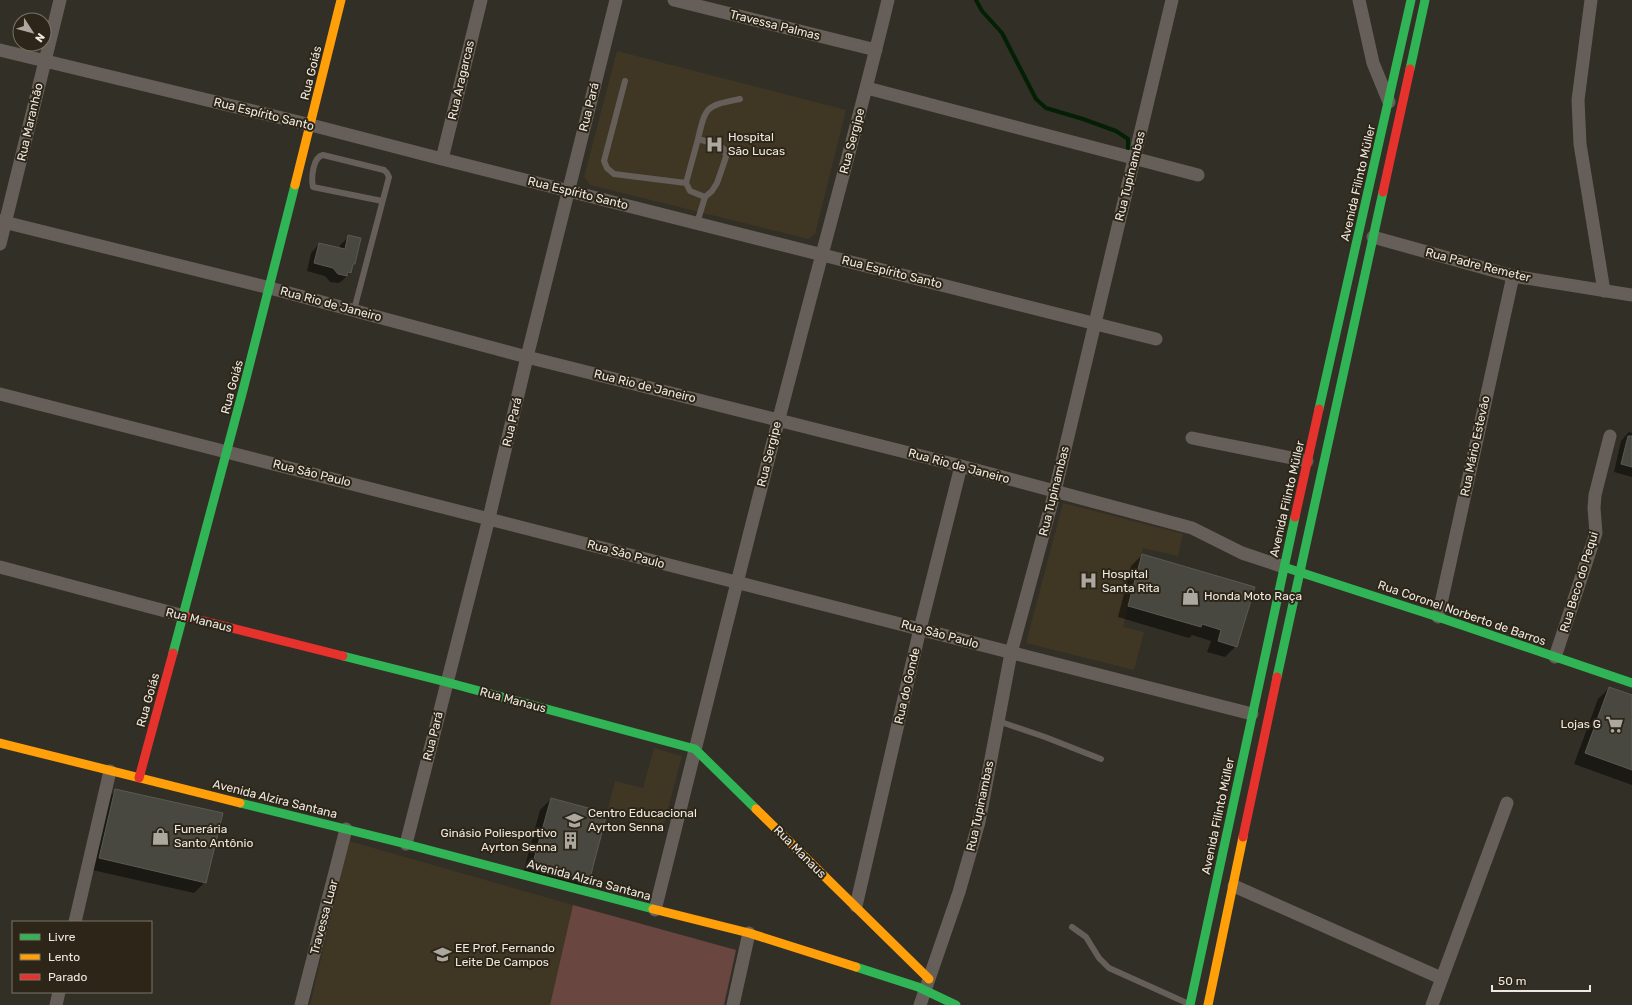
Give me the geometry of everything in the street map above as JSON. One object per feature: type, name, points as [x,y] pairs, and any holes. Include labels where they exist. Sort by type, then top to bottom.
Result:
[{"type":"main road","name":"Rua Goiás","points":[[139,778],[184,616],[270,288],[341,0]]},
{"type":"main road","name":"Avenida Filinto Müller","points":[[1190,1005],[1307,461],[1411,0]]},
{"type":"main road","points":[[1208,1005],[1303,553],[1425,0]]},
{"type":"main road","name":"Rua Coronel Norberto de Barros","points":[[1284,567],[1438,616],[1632,683]]},
{"type":"main road","name":"Rua Manaus","points":[[184,616],[446,682],[695,749],[856,906],[927,985]]},
{"type":"main road","name":"Avenida Alzira Santana","points":[[0,743],[406,844],[655,910],[749,933],[927,985],[956,1005]]},
{"type":"street","name":"Rua Maranhão","points":[[0,244],[3,222],[60,0]]},
{"type":"street","name":"Rua Aragarcas","points":[[442,159],[481,0]]},
{"type":"street","name":"Rua Pará","points":[[406,844],[446,682],[489,518],[527,357],[616,0]]},
{"type":"street","name":"Travessa Palmas","points":[[674,0],[876,50]]},
{"type":"street","name":"Rua Sergipe","points":[[655,910],[778,419],[821,254],[867,88],[888,0]]},
{"type":"street","name":"Rua Tupinambas","points":[[920,1005],[960,892],[979,822],[1011,653],[1055,491],[1172,0]]},
{"type":"street","points":[[1360,0],[1373,63],[1389,102]]},
{"type":"street","points":[[1591,0],[1578,100],[1580,144],[1604,291]]},
{"type":"street","name":"Rua Espírito Santo","points":[[0,50],[311,125],[1156,339]]},
{"type":"street","points":[[867,88],[1198,175]]},
{"type":"street","name":"Rua Rio de Janeiro","points":[[3,222],[270,288],[527,357],[778,419],[1055,491],[1192,528],[1242,552],[1284,567]]},
{"type":"street","name":"Rua Padre Remeter","points":[[1373,237],[1513,276],[1632,295]]},
{"type":"street","name":"Rua Mário Estevão","points":[[1438,616],[1513,276]]},
{"type":"street","name":"Rua São Paulo","points":[[0,394],[1252,714]]},
{"type":"street","name":"Rua Beco do Pequi","points":[[1555,657],[1596,534],[1594,508],[1610,436]]},
{"type":"street","points":[[1192,438],[1307,461]]},
{"type":"street","name":"Rua do Gonde","points":[[856,906],[920,629],[961,466]]},
{"type":"street","name":"Rua Manaus","points":[[0,567],[184,616]]},
{"type":"street","points":[[75,921],[110,771]]},
{"type":"street","points":[[1432,1005],[1507,803]]},
{"type":"street","name":"Travessa Luar","points":[[301,1005],[346,829]]},
{"type":"street","points":[[1234,886],[1441,978]]},
{"type":"street","points":[[733,1005],[749,933]]},
{"type":"street","points":[[56,1005],[59,993]]},
{"type":"lane","points":[[625,81],[604,161],[607,168],[614,174],[686,183]]},
{"type":"lane","points":[[705,197],[690,191],[686,183],[704,115],[709,108],[715,104],[740,99]]},
{"type":"lane","points":[[697,223],[705,197],[712,191],[717,183],[726,158],[725,150],[719,145],[698,139]]},
{"type":"lane","points":[[354,310],[389,177],[384,170],[323,155],[316,159],[312,182],[313,186],[382,201]]},
{"type":"lane","points":[[998,721],[1045,737],[1101,759]]},
{"type":"lane","points":[[1072,927],[1086,937],[1099,958],[1109,968],[1190,1005]]},
{"type":"shaded area","name":"Hospital São Lucas","points":[[617,51],[846,110],[815,234],[809,239],[590,185],[584,177]]},
{"type":"shaded area","name":"Hospital Santa Rita","points":[[1063,503],[1183,534],[1178,556],[1143,548],[1123,627],[1144,632],[1134,670],[1026,643]]},
{"type":"shaded area","name":"Centro Educacional Ayrton Senna","points":[[654,748],[682,756],[663,827],[607,814],[589,882],[532,866],[551,798],[607,813],[615,781],[643,788]]},
{"type":"shaded area","name":"EE Prof. Fernando Leite De Campos","points":[[349,841],[573,905],[550,1005],[310,1005]]},
{"type":"shaded area","points":[[573,905],[736,950],[724,1005],[550,1005]]},
{"type":"building","points":[[348,235],[361,238],[355,264],[353,264],[351,273],[348,272],[347,276],[338,274],[333,268],[314,263],[319,243],[345,249]]},
{"type":"building","points":[[1628,436],[1632,436],[1632,467],[1621,464]]},
{"type":"building","name":"Honda Moto Raça","points":[[1142,554],[1255,587],[1237,647],[1218,641],[1221,630],[1202,624],[1201,627],[1128,606]]},
{"type":"building","name":"Lojas G","points":[[1609,687],[1632,695],[1632,770],[1585,753]]},
{"type":"building","name":"Funerária Santo Antônio","points":[[115,789],[223,813],[206,883],[99,858]]},
{"type":"building","name":"Ginásio Poliesportivo Ayrton Senna","points":[[551,798],[607,813],[589,882],[532,866]]},
{"type":"waterway","points":[[976,0],[982,11],[1002,33],[1036,99],[1046,108],[1116,131],[1128,139],[1128,149]]},
{"type":"traffic: fast","points":[[1319,409],[1411,0]]},
{"type":"traffic: fast","points":[[1410,69],[1425,0]]},
{"type":"traffic: fast","points":[[173,653],[243,390],[295,185]]},
{"type":"traffic: fast","points":[[1277,677],[1383,192]]},
{"type":"traffic: fast","points":[[1190,1005],[1295,517]]},
{"type":"traffic: fast","points":[[1287,568],[1438,617],[1632,683]]},
{"type":"traffic: fast","points":[[343,656],[695,749],[756,809]]},
{"type":"traffic: fast","points":[[240,803],[406,844],[653,909]]},
{"type":"traffic: fast","points":[[856,967],[918,987],[956,1005]]},
{"type":"traffic: slow","points":[[295,185],[341,0]]},
{"type":"traffic: slow","points":[[0,743],[240,803]]},
{"type":"traffic: slow","points":[[756,809],[929,979]]},
{"type":"traffic: slow","points":[[1208,1005],[1243,837]]},
{"type":"traffic: slow","points":[[653,909],[749,933],[856,967]]},
{"type":"traffic: jam","points":[[1383,192],[1410,69]]},
{"type":"traffic: jam","points":[[1295,517],[1319,409]]},
{"type":"traffic: jam","points":[[184,616],[343,656]]},
{"type":"traffic: jam","points":[[139,778],[173,653]]},
{"type":"traffic: jam","points":[[1243,837],[1277,677]]},
{"type":"place","name":"Hospital São Lucas","points":[[715,144]]},
{"type":"place","name":"Hospital Santa Rita","points":[[1089,581]]},
{"type":"place","name":"Honda Moto Raça","points":[[1191,596]]},
{"type":"place","name":"Lojas G","points":[[1614,724]]},
{"type":"place","name":"Centro Educacional Ayrton Senna","points":[[575,820]]},
{"type":"place","name":"Funerária Santo Antônio","points":[[161,836]]},
{"type":"place","name":"Ginásio Poliesportivo Ayrton Senna","points":[[570,840]]},
{"type":"place","name":"EE Prof. Fernando Leite De Campos","points":[[442,955]]}]
